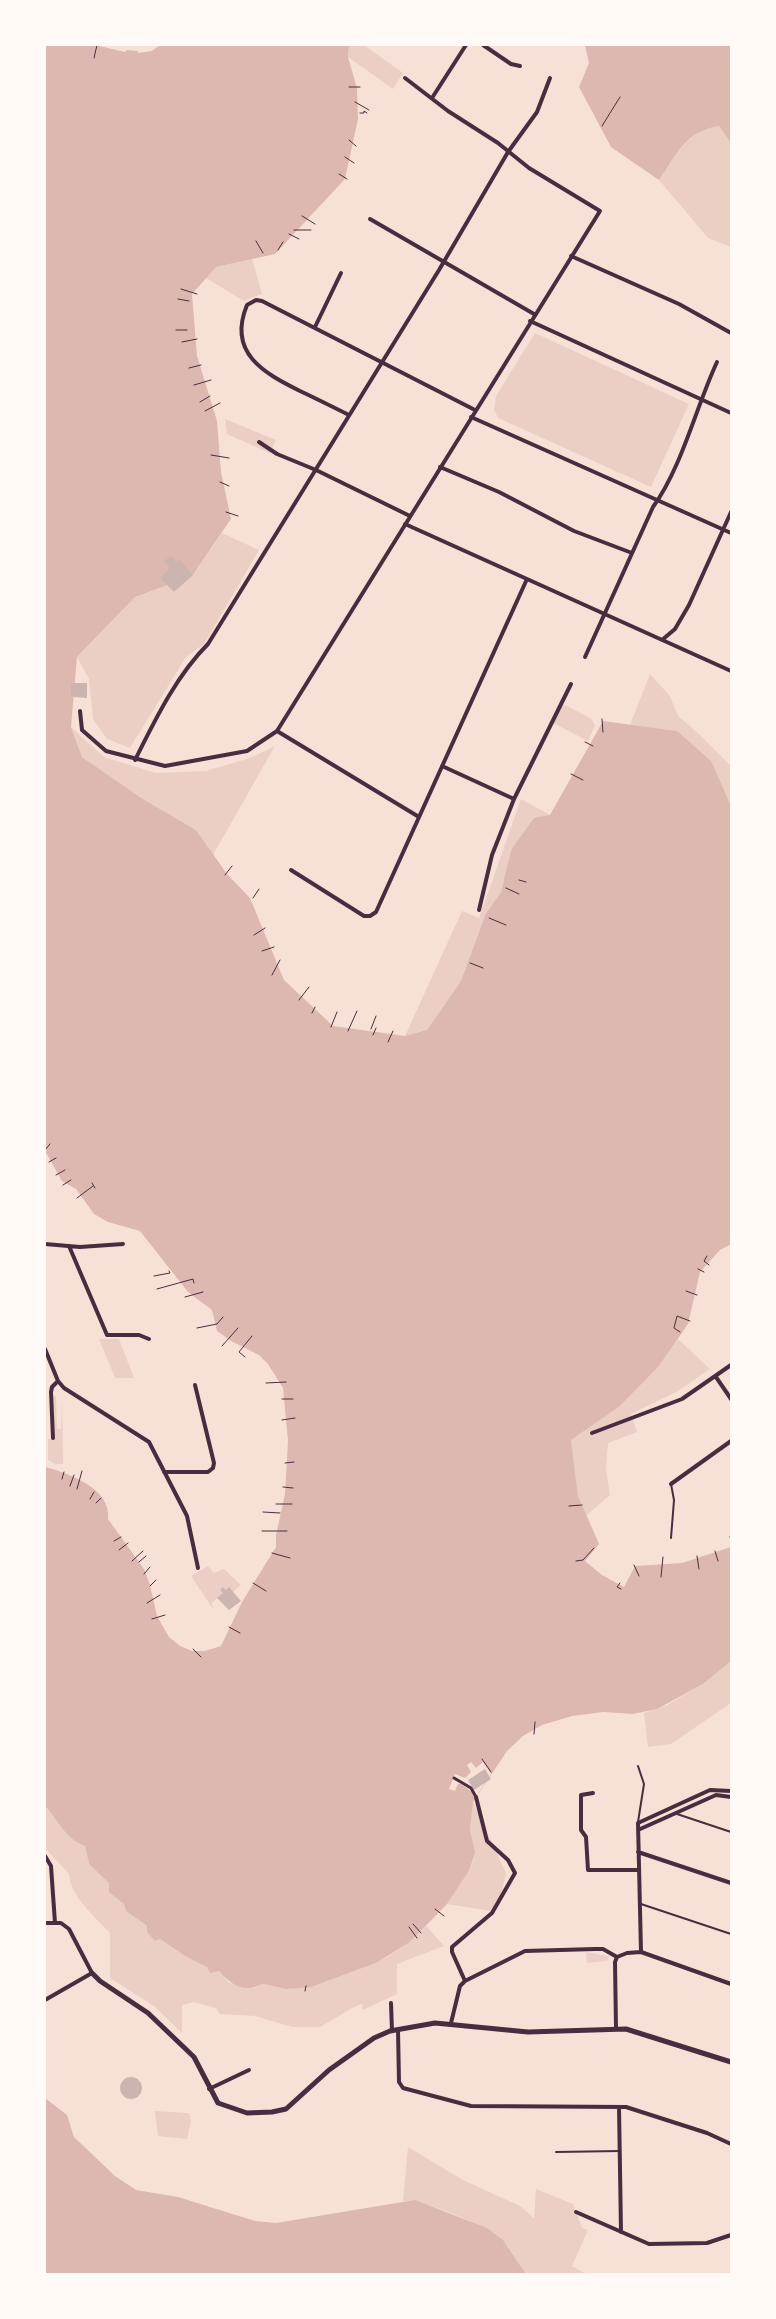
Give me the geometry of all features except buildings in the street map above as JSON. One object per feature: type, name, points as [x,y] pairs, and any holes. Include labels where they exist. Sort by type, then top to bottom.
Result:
[{"type":"street","points":[[432,98],[466,45]]},
{"type":"street","points":[[482,45],[511,64],[520,66]]},
{"type":"street","points":[[80,711],[82,730],[106,751],[135,760],[165,766],[247,751],[277,731],[534,314],[600,211],[544,179],[405,78]]},
{"type":"street","points":[[135,760],[155,721],[192,660],[208,644],[439,270],[443,260],[508,152],[537,112],[550,78]]},
{"type":"street","points":[[370,219],[534,314]]},
{"type":"street","points":[[571,256],[679,304],[731,333]]},
{"type":"street","points":[[315,328],[341,273]]},
{"type":"street","points":[[349,416],[261,370],[252,360],[246,348],[242,331],[247,305],[256,300],[262,301],[475,410]]},
{"type":"street","points":[[530,321],[731,413]]},
{"type":"street","points":[[585,657],[696,416],[701,403],[700,399],[717,362]]},
{"type":"street","points":[[471,417],[731,533]]},
{"type":"street","points":[[259,442],[277,454],[316,470],[410,516]]},
{"type":"street","points":[[440,467],[499,492],[574,531],[632,553]]},
{"type":"street","points":[[662,640],[675,630],[689,605],[731,512]]},
{"type":"street","points":[[405,524],[731,671]]},
{"type":"street","points":[[291,870],[364,916],[370,916],[376,912],[527,579]]},
{"type":"street","points":[[479,910],[492,855],[514,799],[571,684]]},
{"type":"street","points":[[277,731],[419,817]]},
{"type":"street","points":[[442,766],[514,799]]},
{"type":"street","points":[[45,1244],[64,1244],[69,1246],[123,1244]]},
{"type":"street","points":[[69,1246],[108,1335],[139,1335],[149,1339]]},
{"type":"street","points":[[45,1349],[58,1381],[67,1390],[148,1442],[187,1516],[198,1568]]},
{"type":"street","points":[[592,1432],[682,1399],[731,1365]]},
{"type":"street","points":[[716,1377],[731,1399]]},
{"type":"street","points":[[52,1438],[51,1392],[52,1387],[58,1381]]},
{"type":"street","points":[[164,1472],[208,1472],[213,1468],[214,1463],[195,1385]]},
{"type":"street","points":[[671,1484],[731,1441]]},
{"type":"street","points":[[454,1778],[471,1788],[476,1796],[487,1840],[508,1860],[514,1873],[492,1913],[452,1947],[452,1952],[465,1982]]},
{"type":"street","points":[[640,1952],[638,1823],[710,1790],[731,1791]]},
{"type":"street","points":[[593,1793],[581,1795],[581,1830],[586,1837],[588,1870],[639,1870]]},
{"type":"street","points":[[638,1830],[716,1795],[731,1797]]},
{"type":"street","points":[[638,1852],[731,1883]]},
{"type":"street","points":[[45,1856],[51,1866],[55,1923]]},
{"type":"street","points":[[45,1923],[61,1923],[69,1929],[92,1973],[100,1981],[148,2013],[194,2057],[202,2069],[209,2089],[218,2103],[230,2109],[247,2113],[278,2112],[291,2105],[330,2070],[365,2043],[382,2033],[435,2024],[528,2032],[616,2028],[645,2034],[731,2062]]},
{"type":"street","points":[[451,2024],[460,1986],[524,1951],[602,1949],[617,1957],[640,1952],[731,1984]]},
{"type":"street","points":[[616,2028],[615,1962],[617,1957]]},
{"type":"street","points":[[45,2000],[92,1973]]},
{"type":"street","points":[[391,2003],[399,2082],[403,2088],[471,2106],[629,2108],[707,2133],[731,2144]]},
{"type":"street","points":[[209,2089],[249,2070]]},
{"type":"street","points":[[619,2107],[621,2232]]},
{"type":"street","points":[[576,2212],[649,2244],[707,2243],[731,2235]]},
{"type":"lane","points":[[671,1484],[674,1500],[671,1538]]},
{"type":"lane","points":[[638,1766],[644,1784],[638,1823]]},
{"type":"lane","points":[[674,1814],[731,1832]]},
{"type":"lane","points":[[640,1904],[731,1934]]},
{"type":"lane","points":[[556,2152],[620,2151]]},
{"type":"path","points":[[94,58],[97,45]]},
{"type":"path","points":[[349,86],[360,86]]},
{"type":"path","points":[[602,126],[620,98]]},
{"type":"path","points":[[355,102],[369,110]]},
{"type":"path","points":[[360,113],[364,113],[364,111],[367,114]]},
{"type":"path","points":[[349,140],[356,146]]},
{"type":"path","points":[[344,158],[354,163]]},
{"type":"path","points":[[339,174],[347,179]]},
{"type":"path","points":[[302,216],[315,224]]},
{"type":"path","points":[[294,230],[311,230]]},
{"type":"path","points":[[289,234],[299,239]]},
{"type":"path","points":[[256,241],[263,253]]},
{"type":"path","points":[[278,250],[283,242]]},
{"type":"path","points":[[181,289],[198,294]]},
{"type":"path","points":[[178,299],[189,301]]},
{"type":"path","points":[[176,330],[187,330]]},
{"type":"path","points":[[182,342],[197,339]]},
{"type":"path","points":[[189,368],[201,365]]},
{"type":"path","points":[[194,385],[212,380]]},
{"type":"path","points":[[200,402],[210,396]]},
{"type":"path","points":[[205,411],[220,403]]},
{"type":"path","points":[[211,454],[228,458]]},
{"type":"path","points":[[220,482],[230,486]]},
{"type":"path","points":[[226,512],[238,516]]},
{"type":"path","points":[[602,719],[603,732]]},
{"type":"path","points":[[585,742],[594,746]]},
{"type":"path","points":[[571,774],[583,780]]},
{"type":"path","points":[[226,875],[232,866]]},
{"type":"path","points":[[519,880],[526,882]]},
{"type":"path","points":[[506,888],[519,894]]},
{"type":"path","points":[[254,898],[259,889]]},
{"type":"path","points":[[489,918],[506,925]]},
{"type":"path","points":[[254,935],[265,928]]},
{"type":"path","points":[[262,951],[274,947]]},
{"type":"path","points":[[272,975],[280,960]]},
{"type":"path","points":[[470,962],[482,968]]},
{"type":"path","points":[[298,1000],[309,987]]},
{"type":"path","points":[[312,1013],[315,1006]]},
{"type":"path","points":[[348,1031],[358,1011]]},
{"type":"path","points":[[331,1027],[337,1012]]},
{"type":"path","points":[[371,1029],[376,1016]]},
{"type":"path","points":[[373,1035],[376,1028]]},
{"type":"path","points":[[388,1042],[393,1031]]},
{"type":"path","points":[[45,1150],[50,1144]]},
{"type":"path","points":[[49,1162],[56,1158]]},
{"type":"path","points":[[56,1176],[65,1170]]},
{"type":"path","points":[[63,1185],[71,1180]]},
{"type":"path","points":[[77,1198],[93,1184],[95,1188]]},
{"type":"path","points":[[707,1256],[704,1261],[709,1265]]},
{"type":"path","points":[[698,1269],[704,1272]]},
{"type":"path","points":[[154,1276],[170,1273],[169,1271]]},
{"type":"path","points":[[157,1289],[193,1279],[194,1282]]},
{"type":"path","points":[[686,1291],[697,1295]]},
{"type":"path","points":[[186,1296],[202,1292]]},
{"type":"path","points":[[680,1332],[674,1328],[677,1316],[690,1321]]},
{"type":"path","points":[[197,1328],[217,1324],[223,1318]]},
{"type":"path","points":[[222,1346],[238,1328]]},
{"type":"path","points":[[245,1357],[239,1352],[252,1336]]},
{"type":"path","points":[[266,1383],[286,1382]]},
{"type":"path","points":[[282,1399],[293,1399]]},
{"type":"path","points":[[282,1420],[295,1418]]},
{"type":"path","points":[[285,1463],[294,1462]]},
{"type":"path","points":[[77,1489],[82,1471]]},
{"type":"path","points":[[62,1479],[64,1472]]},
{"type":"path","points":[[70,1486],[74,1475]]},
{"type":"path","points":[[283,1487],[293,1488]]},
{"type":"path","points":[[90,1499],[94,1492]]},
{"type":"path","points":[[96,1503],[101,1498]]},
{"type":"path","points":[[276,1504],[292,1504]]},
{"type":"path","points":[[569,1506],[582,1506]]},
{"type":"path","points":[[263,1512],[280,1513]]},
{"type":"path","points":[[262,1531],[287,1531]]},
{"type":"path","points":[[114,1541],[121,1537]]},
{"type":"path","points":[[119,1550],[128,1544]]},
{"type":"path","points":[[576,1561],[584,1560],[594,1548]]},
{"type":"path","points":[[132,1561],[143,1551]]},
{"type":"path","points":[[715,1551],[718,1561]]},
{"type":"path","points":[[272,1553],[290,1558]]},
{"type":"path","points":[[138,1562],[146,1556]]},
{"type":"path","points":[[697,1556],[699,1569]]},
{"type":"path","points":[[661,1577],[663,1557]]},
{"type":"path","points":[[634,1565],[639,1576]]},
{"type":"path","points":[[144,1574],[150,1567]]},
{"type":"path","points":[[150,1586],[156,1580]]},
{"type":"path","points":[[253,1583],[266,1591]]},
{"type":"path","points":[[620,1583],[618,1587],[620,1589]]},
{"type":"path","points":[[148,1603],[160,1595]]},
{"type":"path","points":[[152,1619],[165,1615]]},
{"type":"path","points":[[229,1627],[240,1634]]},
{"type":"path","points":[[193,1649],[201,1657]]},
{"type":"path","points":[[534,1734],[535,1722]]},
{"type":"path","points":[[482,1759],[491,1772]]},
{"type":"path","points":[[435,1909],[444,1916]]},
{"type":"path","points":[[413,1924],[421,1933]]},
{"type":"path","points":[[408,1927],[417,1938]]},
{"type":"path","points":[[305,1991],[306,1986]]},
{"type":"shaded area","points":[[45,45],[95,45],[125,52],[127,50],[138,51],[138,53],[152,51],[160,45],[349,45],[348,57],[357,88],[358,119],[345,179],[275,254],[216,267],[192,294],[197,356],[217,421],[221,472],[231,519],[192,576],[135,597],[77,657],[71,727],[82,757],[143,799],[196,830],[227,874],[250,898],[284,980],[333,1026],[405,1036],[427,1030],[461,981],[486,913],[501,892],[511,850],[534,818],[550,815],[603,721],[677,731],[711,761],[731,806],[731,1244],[720,1250],[700,1272],[688,1324],[659,1366],[619,1407],[571,1440],[578,1496],[599,1544],[585,1561],[602,1575],[624,1587],[635,1566],[682,1563],[731,1547],[731,1661],[703,1684],[657,1709],[633,1714],[603,1712],[572,1716],[542,1725],[523,1736],[507,1751],[473,1802],[470,1829],[475,1853],[469,1871],[447,1904],[410,1942],[378,1962],[311,1987],[286,1989],[263,1984],[244,1988],[229,1981],[219,1971],[210,1973],[207,1967],[185,1956],[160,1939],[155,1941],[147,1932],[147,1926],[126,1911],[124,1904],[109,1892],[109,1883],[89,1864],[85,1846],[67,1834],[45,1806],[45,1467],[77,1478],[96,1491],[103,1499],[107,1508],[108,1519],[144,1569],[150,1585],[157,1616],[169,1637],[180,1646],[192,1651],[205,1651],[221,1646],[242,1602],[276,1547],[276,1535],[285,1494],[288,1441],[283,1388],[268,1364],[259,1355],[231,1341],[217,1331],[212,1310],[188,1292],[140,1231],[108,1222],[94,1214],[76,1189],[62,1181],[45,1151]]},
{"type":"shaded area","points":[[349,45],[364,45],[403,73],[393,89],[348,57]]},
{"type":"shaded area","points":[[585,45],[731,45],[731,143],[719,126],[698,133],[683,145],[659,180],[611,147],[579,87],[589,63]]},
{"type":"shaded area","points":[[719,126],[731,143],[731,247],[708,238],[659,180],[683,145],[698,133]]},
{"type":"shaded area","points":[[252,259],[262,294],[244,301],[206,278],[216,267]]},
{"type":"shaded area","points":[[535,333],[689,404],[651,487],[498,418],[494,409],[496,396]]},
{"type":"shaded area","points":[[225,419],[276,440],[270,453],[227,434]]},
{"type":"shaded area","points":[[222,533],[259,550],[204,644],[186,657],[130,748],[107,739],[93,719],[89,679],[77,657],[135,597],[192,576]]},
{"type":"shaded area","points":[[650,674],[670,696],[678,716],[731,766],[731,806],[677,731],[630,725]]},
{"type":"shaded area","points":[[565,705],[592,719],[595,726],[588,741],[553,723]]},
{"type":"shaded area","points":[[71,727],[104,757],[156,773],[206,771],[250,758],[275,746],[213,855],[196,830],[143,799],[82,757]]},
{"type":"shaded area","points":[[521,799],[550,815],[511,850],[501,892],[486,913],[461,981],[427,1031],[405,1036],[462,911],[479,918]]},
{"type":"shaded area","points":[[99,1339],[119,1339],[134,1378],[115,1378]]},
{"type":"shaded area","points":[[678,1339],[710,1369],[678,1391],[631,1414],[637,1432],[608,1443],[606,1470],[610,1495],[586,1516],[578,1496],[571,1440],[619,1407],[659,1366]]},
{"type":"shaded area","points":[[53,1396],[56,1396],[57,1429],[61,1429],[62,1398],[63,1464],[55,1464],[48,1460],[48,1439],[54,1438]]},
{"type":"shaded area","points":[[208,1566],[214,1573],[224,1569],[241,1585],[233,1592],[229,1588],[226,1590],[223,1587],[223,1593],[212,1603],[213,1609],[191,1576]]},
{"type":"shaded area","points":[[731,1661],[731,1703],[671,1744],[648,1747],[644,1713],[667,1705],[703,1684]]},
{"type":"shaded area","points":[[473,1802],[506,1873],[501,1895],[491,1911],[447,1904],[469,1871],[474,1859],[470,1829]]},
{"type":"shaded area","points":[[45,1806],[72,1839],[85,1846],[89,1864],[110,1883],[124,1904],[126,1911],[147,1926],[155,1941],[160,1939],[185,1956],[219,1971],[229,1983],[255,1988],[263,1984],[286,1989],[315,1985],[386,1958],[410,1942],[426,1926],[444,1946],[397,1964],[397,1994],[363,2010],[362,2004],[354,2007],[320,2027],[292,2027],[255,2016],[220,2014],[216,2008],[194,2002],[182,2005],[182,2033],[154,2006],[110,1978],[110,1933],[84,1906],[70,1882],[69,1874],[45,1848]]},
{"type":"shaded area","points":[[586,1952],[609,1958],[607,1961],[587,1963]]},
{"type":"shaded area","points":[[45,2098],[67,2115],[74,2137],[115,2176],[136,2190],[178,2197],[255,2221],[276,2223],[415,2200],[487,2228],[503,2240],[526,2274],[45,2274]]},
{"type":"shaded area","points":[[155,2111],[189,2113],[191,2121],[187,2139],[158,2136]]},
{"type":"shaded area","points":[[408,2147],[463,2180],[520,2206],[534,2218],[536,2189],[573,2204],[582,2228],[588,2230],[572,2266],[586,2274],[526,2274],[504,2242],[486,2229],[440,2209],[425,2204],[403,2201]]},
{"type":"pier","points":[[471,1762],[476,1768],[483,1762],[491,1774],[475,1798],[472,1792],[461,1784],[458,1784],[455,1791],[449,1789],[455,1774],[465,1778],[471,1772],[467,1765]]}]
